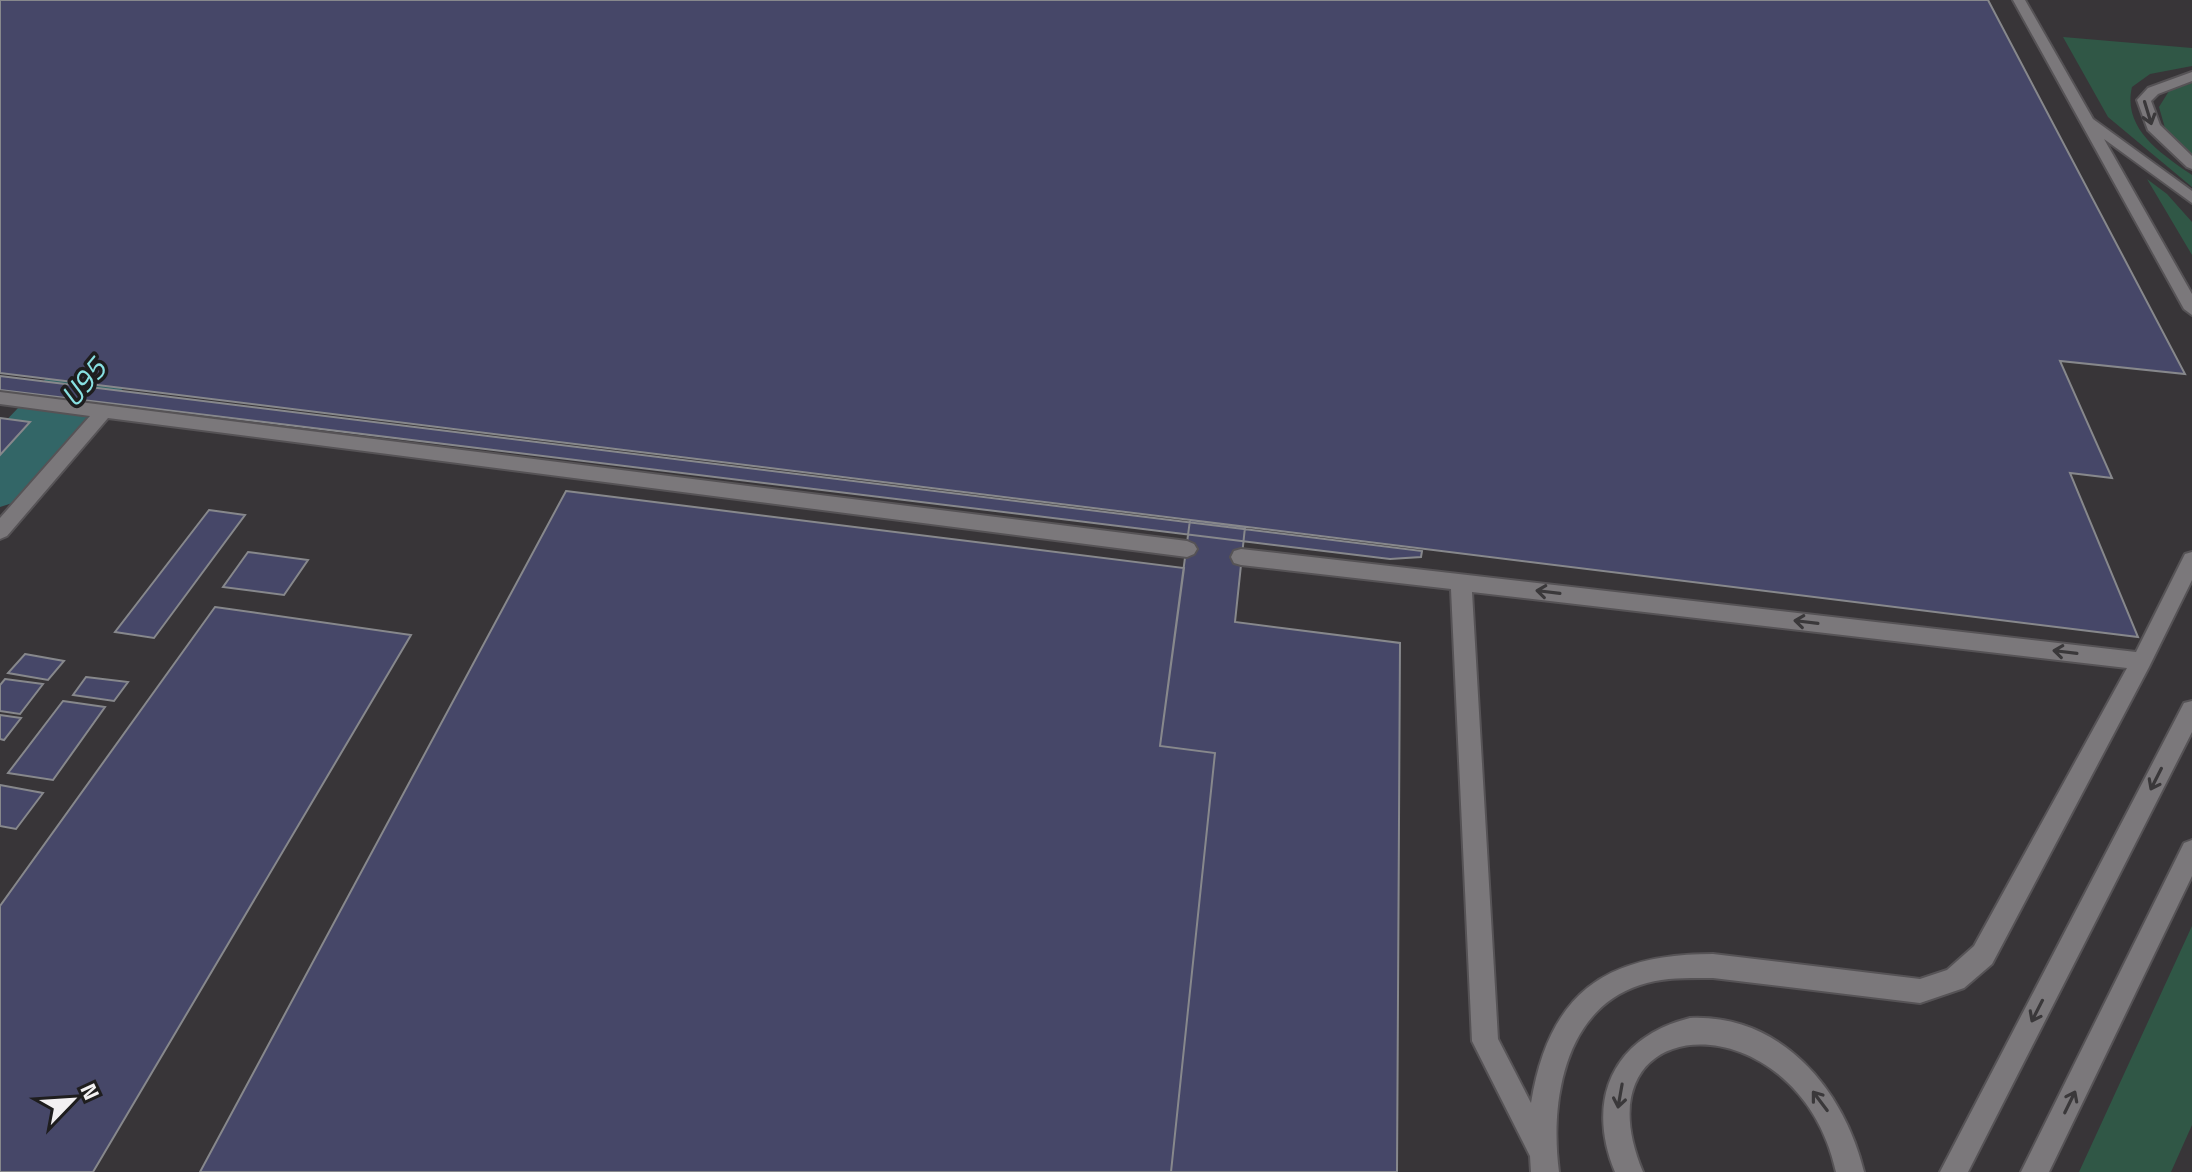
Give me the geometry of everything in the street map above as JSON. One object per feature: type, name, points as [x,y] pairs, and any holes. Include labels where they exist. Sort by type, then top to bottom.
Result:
[{"type":"lane","points":[[2019,0],[2192,309]]},
{"type":"lane","points":[[2192,76],[2153,91],[2144,100],[2153,127],[2192,164]]},
{"type":"lane","points":[[2085,118],[2192,198]]},
{"type":"lane","points":[[0,398],[1187,549]]},
{"type":"lane","points":[[0,531],[105,410]]},
{"type":"lane","points":[[1241,557],[2142,661]]},
{"type":"lane","points":[[1543,1162],[1545,1099],[1556,1053],[1573,1020],[1607,988],[1645,970],[1685,965],[1732,968],[1920,991],[1945,985],[1964,975],[1983,955],[2142,661],[2192,560]]},
{"type":"lane","points":[[1461,582],[1485,1041],[1543,1162]]},
{"type":"lane","points":[[1954,1172],[2192,710]]},
{"type":"lane","points":[[2035,1172],[2192,851]]},
{"type":"lane","points":[[1629,1172],[1624,1163],[1616,1123],[1620,1087],[1635,1058],[1659,1038],[1691,1030],[1727,1033],[1763,1048],[1797,1073],[1825,1106],[1845,1145],[1850,1172]]},
{"type":"green space","points":[[2063,37],[2192,48],[2192,66],[2150,74],[2132,87],[2130,102],[2133,116],[2147,139],[2192,175],[2192,187],[2108,117]]},
{"type":"green space","points":[[2192,83],[2192,154],[2165,128],[2159,107],[2169,91]]},
{"type":"green space","points":[[2147,179],[2167,194],[2192,222],[2192,255]]},
{"type":"green space","points":[[2192,926],[2192,1125],[2171,1172],[2079,1172]]},
{"type":"building","points":[[0,0],[1988,0],[2185,374],[2060,361],[2112,478],[2070,473],[2138,637],[0,373]]},
{"type":"building","points":[[0,376],[1422,551],[1421,557],[1390,559],[0,390]]},
{"type":"building","points":[[0,418],[30,422],[0,455]]},
{"type":"building","points":[[566,491],[1184,568],[1160,746],[1215,753],[1171,1172],[200,1172]]},
{"type":"building","points":[[209,510],[245,515],[154,638],[115,632]]},
{"type":"building","points":[[1190,520],[1245,527],[1235,622],[1400,643],[1397,1172],[1171,1172],[1215,753],[1160,746]]},
{"type":"building","points":[[248,552],[308,560],[284,595],[223,587]]},
{"type":"building","points":[[215,607],[411,635],[93,1172],[0,1172],[0,906]]},
{"type":"building","points":[[25,654],[64,661],[48,680],[8,673]]},
{"type":"building","points":[[86,677],[128,682],[114,701],[73,695]]},
{"type":"building","points":[[5,679],[43,684],[20,714],[0,711],[0,685]]},
{"type":"building","points":[[63,701],[105,707],[53,780],[8,773]]},
{"type":"building","points":[[0,715],[21,718],[4,740],[0,739]]},
{"type":"building","points":[[0,785],[43,793],[16,829],[0,826]]},
{"type":"waterway","name":"U95","points":[[0,309],[101,323],[110,341],[105,361],[0,477]]}]
